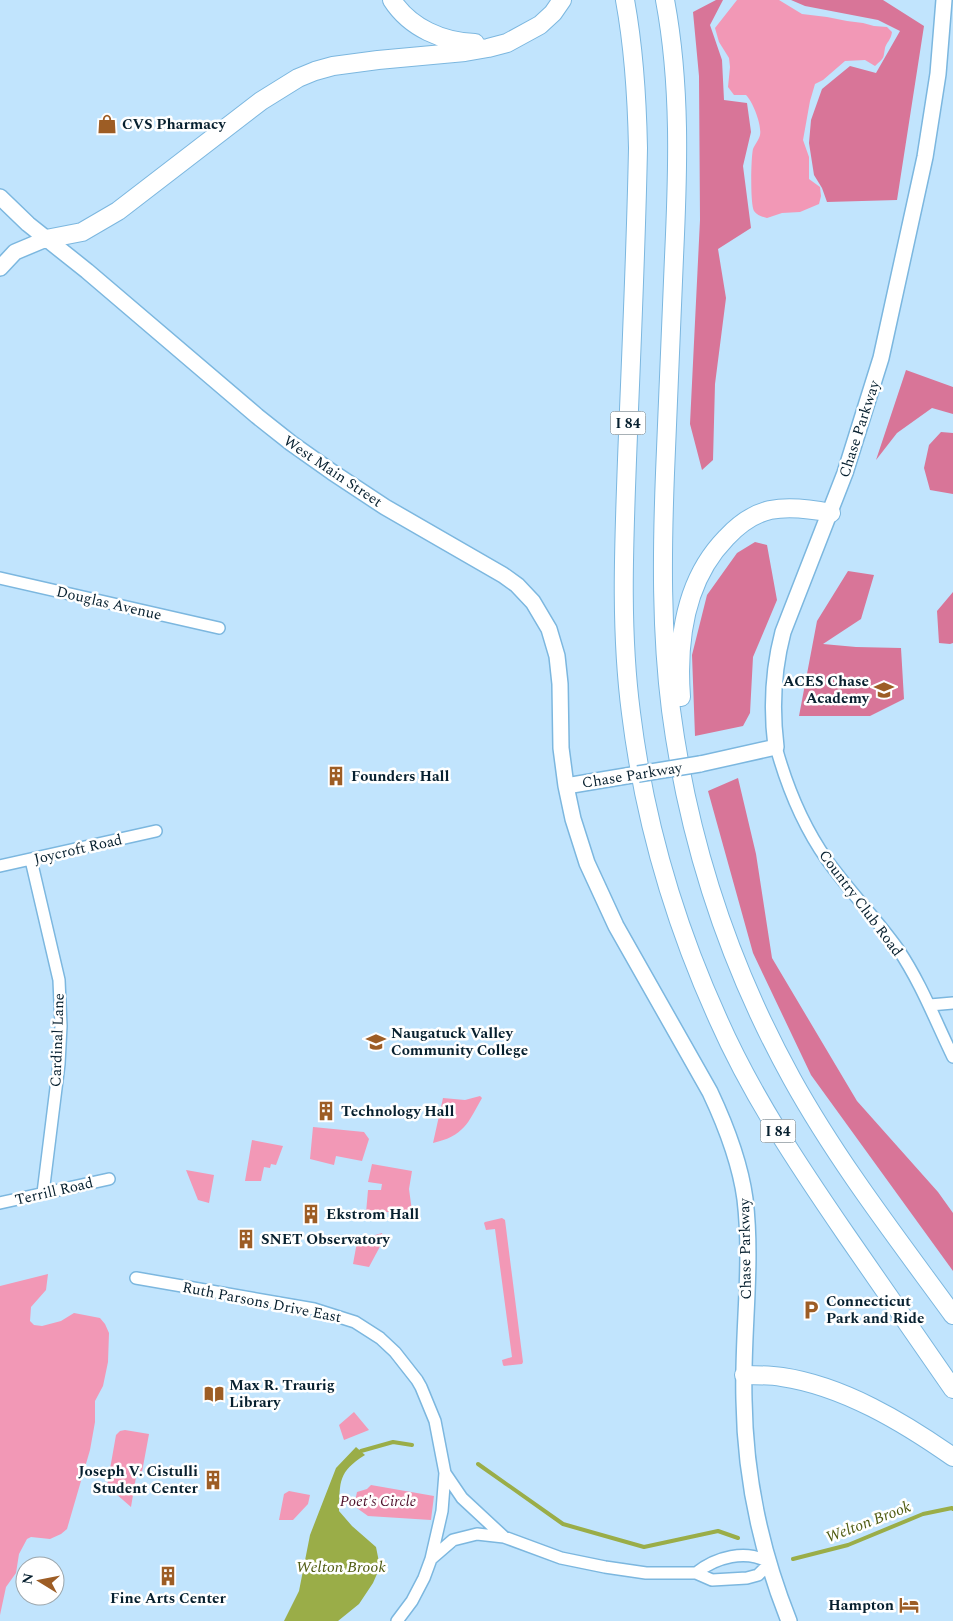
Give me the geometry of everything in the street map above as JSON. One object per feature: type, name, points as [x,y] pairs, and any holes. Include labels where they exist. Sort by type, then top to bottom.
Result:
[{"type":"highway","points":[[392,0],[406,16],[419,26],[432,34],[448,40],[486,43],[506,41],[535,29]]},
{"type":"highway","points":[[46,239],[82,232],[118,211],[261,101],[298,78],[314,71],[353,63],[488,48],[507,43],[535,29],[553,13],[562,0]]},
{"type":"highway","name":"I 84","points":[[624,0],[634,59],[638,148],[624,535],[624,624],[626,667],[632,720],[656,844],[670,894],[701,979],[722,1028],[759,1099],[810,1181],[953,1389]]},
{"type":"highway","name":"I 84","points":[[665,0],[672,55],[677,148],[663,536],[664,626],[671,708],[677,750],[696,837],[711,890],[738,964],[792,1080],[838,1153],[953,1315]]},
{"type":"highway","points":[[696,837],[680,683],[680,662],[686,617],[696,580],[716,547],[742,523],[757,514],[786,508],[831,512]]},
{"type":"highway","points":[[744,1375],[788,1378],[842,1394],[898,1421],[953,1457]]},
{"type":"main road","name":"Chase Parkway","points":[[789,1621],[768,1562],[748,1462],[745,1430],[744,1375],[748,1261],[747,1226],[745,1198],[734,1153],[710,1092],[623,939],[598,889],[573,819],[566,786],[724,759],[776,747],[772,704],[776,656],[786,624],[831,512],[858,434],[881,358],[914,211],[933,108],[944,0]]},
{"type":"main road","name":"West Main Street","points":[[0,198],[16,214],[87,271],[291,444],[393,511],[503,574],[528,595],[538,607],[546,622],[557,656],[560,684],[561,748],[566,786]]},
{"type":"main road","points":[[0,268],[15,252],[46,239]]},
{"type":"street","name":"Douglas Avenue","points":[[0,578],[218,628]]},
{"type":"street","name":"Country Club Road","points":[[776,747],[790,789],[809,832],[828,862],[898,948],[948,1034],[953,1057]]},
{"type":"street","name":"Joycroft Road","points":[[0,866],[156,831]]},
{"type":"street","name":"Cardinal Lane","points":[[31,860],[59,980],[61,1026],[59,1064],[43,1193]]},
{"type":"street","points":[[930,1005],[953,1003]]},
{"type":"street","name":"Terrill Road","points":[[0,1203],[109,1179]]},
{"type":"street","name":"Ruth Parsons Drive East","points":[[136,1278],[314,1309],[355,1322],[380,1338],[395,1352],[422,1387],[435,1421],[445,1473]]},
{"type":"street","points":[[445,1473],[462,1498],[504,1537]]},
{"type":"street","points":[[397,1621],[412,1601],[431,1559],[442,1511],[445,1473]]},
{"type":"street","points":[[431,1559],[453,1540],[478,1534],[504,1537],[561,1558],[605,1567],[646,1573],[696,1573],[712,1580],[747,1578],[758,1575],[768,1562],[753,1555],[743,1555],[714,1561],[696,1573]]},
{"type":"green space","points":[[737,0],[779,0],[802,14],[887,27],[892,32],[883,58],[875,66],[865,60],[845,61],[823,80],[815,84],[803,140],[809,157],[809,179],[820,187],[821,196],[819,204],[800,212],[782,213],[767,218],[760,216],[754,211],[751,190],[752,161],[753,149],[760,135],[760,126],[749,98],[746,95],[734,95],[728,87],[729,58],[719,42],[715,28]]},
{"type":"green space","points":[[480,1096],[482,1098],[464,1127],[452,1137],[433,1143],[443,1098],[465,1100]]},
{"type":"green space","points":[[313,1127],[364,1132],[369,1139],[362,1161],[336,1156],[334,1165],[310,1159]]},
{"type":"green space","points":[[252,1140],[283,1146],[276,1165],[271,1164],[270,1168],[264,1167],[261,1181],[245,1181]]},
{"type":"green space","points":[[372,1164],[412,1171],[409,1189],[412,1211],[366,1213],[368,1190],[381,1190],[382,1184],[368,1182]]},
{"type":"green space","points":[[186,1170],[214,1175],[209,1203],[198,1200]]},
{"type":"green space","points":[[502,1218],[505,1220],[523,1362],[522,1364],[504,1366],[502,1360],[512,1357],[495,1229],[486,1230],[484,1223]]},
{"type":"green space","points":[[382,1233],[384,1239],[369,1267],[353,1264],[357,1242],[371,1243],[372,1236]]},
{"type":"green space","points":[[48,1274],[46,1290],[31,1307],[30,1321],[34,1325],[42,1326],[61,1321],[74,1313],[100,1318],[109,1333],[108,1362],[103,1386],[95,1401],[95,1422],[90,1450],[67,1529],[50,1539],[31,1537],[27,1539],[19,1556],[15,1556],[15,1574],[6,1587],[0,1615],[0,1286]]},
{"type":"green space","points":[[354,1412],[369,1430],[344,1440],[339,1425]]},
{"type":"green space","points":[[125,1430],[149,1434],[142,1472],[137,1471],[131,1507],[107,1486],[116,1435],[120,1431]]},
{"type":"green space","name":"Poet's Circle","points":[[371,1485],[434,1496],[431,1520],[368,1516],[354,1506],[357,1492],[367,1489]]},
{"type":"green space","points":[[289,1491],[310,1495],[308,1504],[293,1520],[279,1520],[284,1494]]},
{"type":"shaded area","points":[[716,0],[723,0],[710,25],[722,60],[724,100],[747,103],[751,132],[743,166],[751,228],[718,249],[726,298],[715,384],[713,460],[702,470],[690,424],[700,220],[699,76],[693,12]]},
{"type":"shaded area","points":[[791,0],[883,0],[924,26],[897,200],[827,202],[822,188],[814,175],[809,143],[811,120],[822,89],[850,66],[876,73],[900,31],[878,20],[805,6]]},
{"type":"shaded area","points":[[906,370],[953,387],[953,414],[932,408],[897,433],[876,460]]},
{"type":"shaded area","points":[[941,432],[953,433],[953,494],[930,490],[924,468],[929,445]]},
{"type":"shaded area","points":[[755,542],[767,545],[777,600],[753,657],[750,713],[743,726],[695,736],[692,655],[707,595],[737,553]]},
{"type":"shaded area","points":[[848,571],[874,575],[861,619],[823,644],[901,648],[904,699],[870,716],[799,716],[817,621]]},
{"type":"shaded area","points":[[953,592],[953,643],[939,643],[937,611]]},
{"type":"shaded area","points":[[738,778],[756,854],[772,958],[857,1101],[938,1192],[953,1213],[953,1271],[811,1075],[753,953],[708,791]]},
{"type":"water","name":"Welton Brook","points":[[356,1447],[365,1455],[345,1472],[342,1478],[339,1511],[352,1526],[376,1547],[380,1567],[373,1583],[359,1604],[338,1621],[284,1621],[299,1591],[310,1535],[336,1468]]},
{"type":"waterway","name":"Welton Brook","points":[[361,1451],[393,1442],[412,1445]]},
{"type":"waterway","name":"Welton Brook","points":[[478,1464],[563,1524],[644,1547],[718,1531],[738,1538]]},
{"type":"waterway","name":"Welton Brook","points":[[793,1559],[848,1545],[923,1514],[953,1509]]},
{"type":"place","name":"CVS Pharmacy","points":[[107,124]]},
{"type":"place","name":"ACES Chase Academy","points":[[884,690]]},
{"type":"place","name":"Founders Hall","points":[[336,776]]},
{"type":"place","name":"Naugatuck Valley Community College","points":[[376,1042]]},
{"type":"place","name":"Technology Hall","points":[[326,1111]]},
{"type":"place","name":"Ekstrom Hall","points":[[311,1214]]},
{"type":"place","name":"SNET Observatory","points":[[246,1239]]},
{"type":"place","name":"Connecticut Park and Ride","points":[[811,1310]]},
{"type":"place","name":"Max R. Traurig Library","points":[[214,1394]]},
{"type":"place","name":"Joseph V. Cistulli Student Center","points":[[213,1480]]},
{"type":"place","name":"Fine Arts Center","points":[[168,1576]]},
{"type":"place","name":"Hampton","points":[[909,1605]]}]
